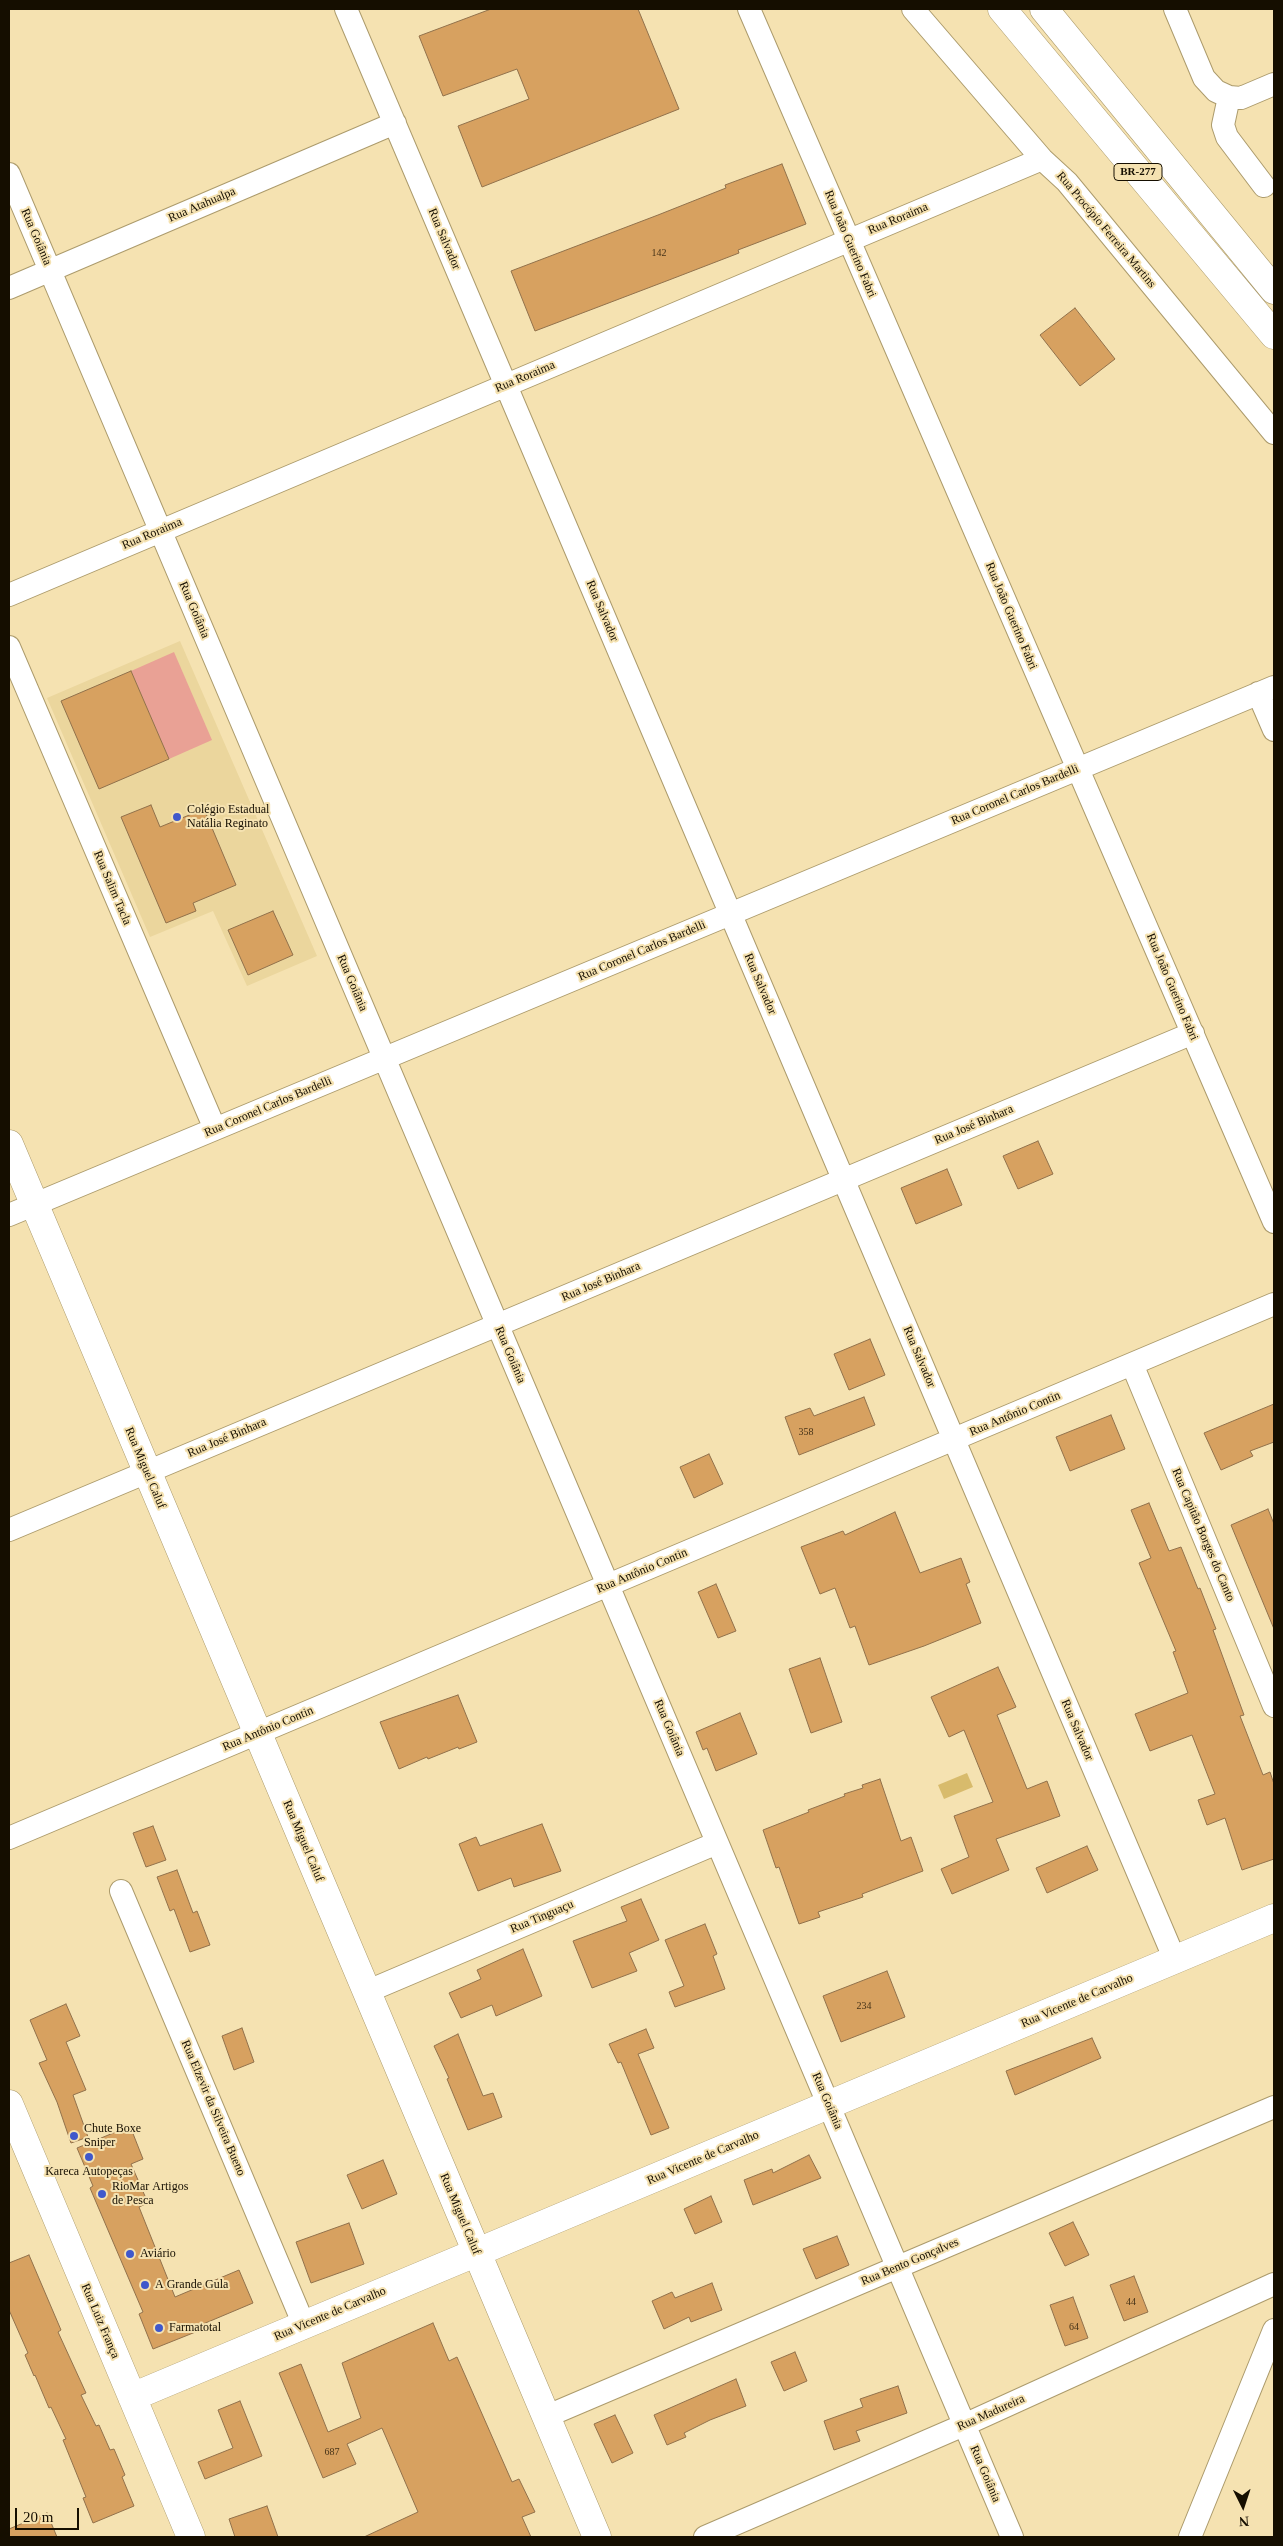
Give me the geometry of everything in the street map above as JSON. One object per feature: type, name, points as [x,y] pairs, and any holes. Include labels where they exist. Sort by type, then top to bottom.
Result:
[{"type":"main road","name":"BR-277","points":[[1002,9],[1274,335]]},
{"type":"main road","name":"BR-277","points":[[1044,9],[1269,279]]},
{"type":"main road","name":"Rua Miguel Caluf","points":[[9,1144],[596,2537]]},
{"type":"main road","name":"Rua Vicente de Carvalho","points":[[132,2397],[1274,1918]]},
{"type":"main road","name":"Rua Luiz França","points":[[9,2104],[191,2537]]},
{"type":"street","name":"Rua Salvador","points":[[346,9],[1174,1960]]},
{"type":"street","name":"Rua João Guerino Fabri","points":[[748,9],[1274,1222]]},
{"type":"street","name":"Rua Procópio Ferreira Martins","points":[[913,9],[1042,159],[1067,182],[1274,433]]},
{"type":"street","points":[[1175,9],[1204,78],[1216,91],[1229,97],[1241,98],[1274,84]]},
{"type":"street","points":[[1229,97],[1223,125],[1227,137],[1264,186]]},
{"type":"street","name":"Rua Atahualpa","points":[[9,288],[395,123]]},
{"type":"street","name":"Rua Roraima","points":[[9,595],[1042,159]]},
{"type":"street","name":"Rua Goiânia","points":[[9,174],[1012,2537]]},
{"type":"street","name":"Rua Salim Tacla","points":[[9,647],[214,1130]]},
{"type":"street","points":[[1266,690],[1274,730]]},
{"type":"street","name":"Rua Coronel Carlos Bardelli","points":[[9,1216],[1266,690]]},
{"type":"street","name":"Rua José Binhara","points":[[9,1530],[1192,1033]]},
{"type":"street","name":"Rua Antônio Contin","points":[[9,1838],[1274,1304]]},
{"type":"street","name":"Rua Capitão Borges do Canto","points":[[1132,1364],[1274,1706]]},
{"type":"street","name":"Rua Tinguaçu","points":[[366,1992],[717,1843]]},
{"type":"street","name":"Rua Elzevir da Silveira Bueno","points":[[121,1891],[304,2325]]},
{"type":"street","name":"Rua Bento Gonçalves","points":[[546,2417],[1274,2107]]},
{"type":"street","name":"Rua Madureira","points":[[705,2537],[964,2424],[1274,2284]]},
{"type":"street","points":[[1190,2537],[1273,2337]]},
{"type":"shaded area","name":"Colégio Estadual Natália Reginato","points":[[180,641],[317,956],[247,986],[213,911],[150,937],[47,698]]},
{"type":"shaded area","points":[[174,652],[212,740],[169,759],[131,671]]},
{"type":"shaded area","points":[[967,1773],[973,1787],[944,1799],[938,1785]]},
{"type":"building","points":[[491,9],[638,9],[679,109],[482,187],[458,126],[529,99],[517,69],[443,96],[419,36]]},
{"type":"building","points":[[782,164],[806,224],[738,250],[739,253],[535,331],[511,271],[658,215],[726,188],[725,185]]},
{"type":"building","points":[[1075,308],[1115,359],[1080,386],[1040,335]]},
{"type":"building","points":[[131,671],[169,759],[99,789],[61,701]]},
{"type":"building","points":[[151,805],[160,827],[204,809],[236,885],[193,903],[196,911],[166,923],[121,817]]},
{"type":"building","points":[[273,911],[293,955],[248,975],[228,930]]},
{"type":"building","points":[[1038,1141],[1053,1174],[1018,1189],[1003,1156]]},
{"type":"building","points":[[947,1169],[962,1205],[916,1224],[901,1188]]},
{"type":"building","points":[[870,1339],[885,1375],[849,1390],[834,1354]]},
{"type":"building","points":[[864,1397],[875,1425],[799,1455],[785,1417],[810,1408],[814,1416]]},
{"type":"building","points":[[1274,1404],[1274,1442],[1250,1451],[1253,1456],[1221,1470],[1204,1433]]},
{"type":"building","points":[[1111,1415],[1125,1449],[1070,1471],[1056,1437]]},
{"type":"building","points":[[709,1454],[723,1484],[694,1498],[680,1467]]},
{"type":"building","points":[[1149,1503],[1169,1551],[1181,1547],[1198,1589],[1200,1588],[1216,1629],[1213,1630],[1244,1715],[1240,1716],[1263,1775],[1270,1772],[1274,1784],[1274,1859],[1242,1870],[1225,1818],[1207,1825],[1198,1800],[1215,1794],[1192,1735],[1150,1751],[1135,1714],[1188,1693],[1173,1652],[1176,1651],[1139,1563],[1151,1558],[1131,1510]]},
{"type":"building","points":[[1268,1509],[1274,1524],[1274,1629],[1231,1525]]},
{"type":"building","points":[[895,1512],[920,1573],[961,1558],[970,1582],[966,1584],[981,1623],[924,1646],[869,1665],[855,1626],[850,1628],[835,1588],[820,1594],[801,1547],[843,1531],[845,1535]]},
{"type":"building","points":[[716,1584],[736,1631],[718,1638],[698,1592]]},
{"type":"building","points":[[820,1658],[842,1722],[811,1733],[789,1669]]},
{"type":"building","points":[[998,1667],[1016,1707],[997,1715],[1027,1789],[1047,1781],[1060,1816],[996,1839],[1009,1870],[952,1894],[941,1869],[969,1857],[954,1816],[993,1802],[964,1730],[949,1737],[931,1697]]},
{"type":"building","points":[[458,1695],[477,1742],[459,1749],[458,1747],[428,1759],[427,1757],[399,1769],[380,1722]]},
{"type":"building","points":[[740,1713],[757,1754],[716,1771],[707,1748],[703,1750],[696,1732]]},
{"type":"building","points":[[880,1779],[901,1841],[911,1837],[923,1871],[862,1894],[863,1897],[818,1912],[820,1917],[799,1924],[779,1867],[776,1868],[763,1830],[809,1812],[808,1810],[845,1796],[844,1794],[863,1788],[862,1785]]},
{"type":"building","points":[[542,1824],[561,1871],[514,1887],[511,1878],[478,1891],[459,1844],[476,1837],[480,1846]]},
{"type":"building","points":[[153,1826],[166,1860],[146,1867],[133,1833]]},
{"type":"building","points":[[1087,1846],[1098,1870],[1047,1893],[1036,1868]]},
{"type":"building","points":[[177,1870],[193,1913],[197,1911],[210,1945],[190,1952],[174,1909],[170,1911],[157,1877]]},
{"type":"building","points":[[641,1899],[659,1940],[629,1953],[637,1971],[592,1988],[573,1941],[627,1921],[621,1907]]},
{"type":"building","points":[[705,1924],[717,1954],[713,1956],[725,1989],[675,2007],[669,1992],[684,1986],[665,1940]]},
{"type":"building","points":[[523,1949],[542,1996],[496,2016],[492,2005],[461,2018],[449,1993],[481,1979],[477,1970]]},
{"type":"building","points":[[887,1971],[905,2017],[841,2042],[823,1996]]},
{"type":"building","points":[[66,2004],[80,2036],[66,2042],[86,2090],[73,2095],[88,2137],[71,2143],[57,2102],[39,2063],[47,2060],[30,2020]]},
{"type":"building","points":[[242,2028],[254,2062],[234,2070],[222,2036]]},
{"type":"building","points":[[646,2029],[654,2048],[638,2054],[669,2128],[651,2135],[621,2062],[618,2063],[609,2044]]},
{"type":"building","points":[[458,2034],[483,2096],[493,2093],[502,2117],[468,2130],[447,2079],[449,2078],[434,2046]]},
{"type":"building","points":[[1092,2038],[1101,2058],[1015,2095],[1006,2071]]},
{"type":"building","points":[[130,2126],[143,2159],[131,2164],[148,2203],[139,2207],[175,2297],[239,2270],[253,2303],[196,2327],[198,2331],[153,2349],[139,2314],[143,2312],[90,2188],[93,2186],[77,2148]]},
{"type":"building","points":[[809,2155],[821,2178],[753,2205],[744,2180],[772,2169],[773,2173]]},
{"type":"building","points":[[383,2160],[397,2194],[362,2209],[347,2175]]},
{"type":"building","points":[[711,2196],[722,2222],[695,2234],[684,2209]]},
{"type":"building","points":[[1073,2222],[1089,2255],[1065,2266],[1049,2233]]},
{"type":"building","points":[[349,2223],[364,2264],[311,2283],[296,2242]]},
{"type":"building","points":[[837,2236],[849,2265],[816,2279],[803,2249]]},
{"type":"building","points":[[29,2255],[61,2330],[58,2332],[86,2393],[81,2395],[96,2426],[99,2425],[110,2450],[114,2449],[125,2475],[122,2477],[134,2506],[93,2523],[83,2498],[86,2497],[63,2440],[66,2439],[34,2376],[25,2355],[28,2353],[9,2310],[9,2263]]},
{"type":"building","points":[[1134,2276],[1148,2312],[1124,2321],[1110,2285]]},
{"type":"building","points":[[712,2283],[722,2310],[691,2322],[689,2317],[664,2329],[652,2301],[672,2292],[675,2298]]},
{"type":"building","points":[[1073,2297],[1088,2338],[1065,2346],[1050,2305]]},
{"type":"building","points":[[433,2323],[449,2361],[457,2357],[512,2482],[519,2479],[535,2512],[522,2517],[531,2537],[364,2537],[418,2512],[382,2428],[347,2444],[356,2464],[323,2478],[279,2373],[301,2364],[328,2432],[361,2418],[342,2363]]},
{"type":"building","points":[[795,2352],[807,2381],[784,2391],[771,2362]]},
{"type":"building","points":[[736,2379],[746,2406],[710,2420],[684,2433],[686,2437],[667,2445],[654,2415]]},
{"type":"building","points":[[898,2386],[907,2413],[856,2431],[860,2441],[834,2450],[824,2421],[863,2407],[860,2399]]},
{"type":"building","points":[[240,2401],[262,2456],[205,2479],[198,2462],[233,2448],[218,2410]]},
{"type":"building","points":[[615,2415],[633,2453],[612,2463],[594,2424]]},
{"type":"building","points":[[267,2506],[278,2537],[235,2537],[229,2519]]},
{"type":"building","points":[[47,2513],[57,2537],[9,2537],[9,2529]]},
{"type":"place","name":"Colégio Estadual Natália Reginato","points":[[177,817]]},
{"type":"place","name":"Chute Boxe Sniper","points":[[74,2136]]},
{"type":"place","name":"Kareca Autopeças","points":[[89,2157]]},
{"type":"place","name":"RioMar Artigos de Pesca","points":[[102,2194]]},
{"type":"place","name":"Aviário","points":[[130,2254]]},
{"type":"place","name":"A Grande Gula","points":[[145,2285]]},
{"type":"place","name":"Farmatotal","points":[[159,2328]]}]
